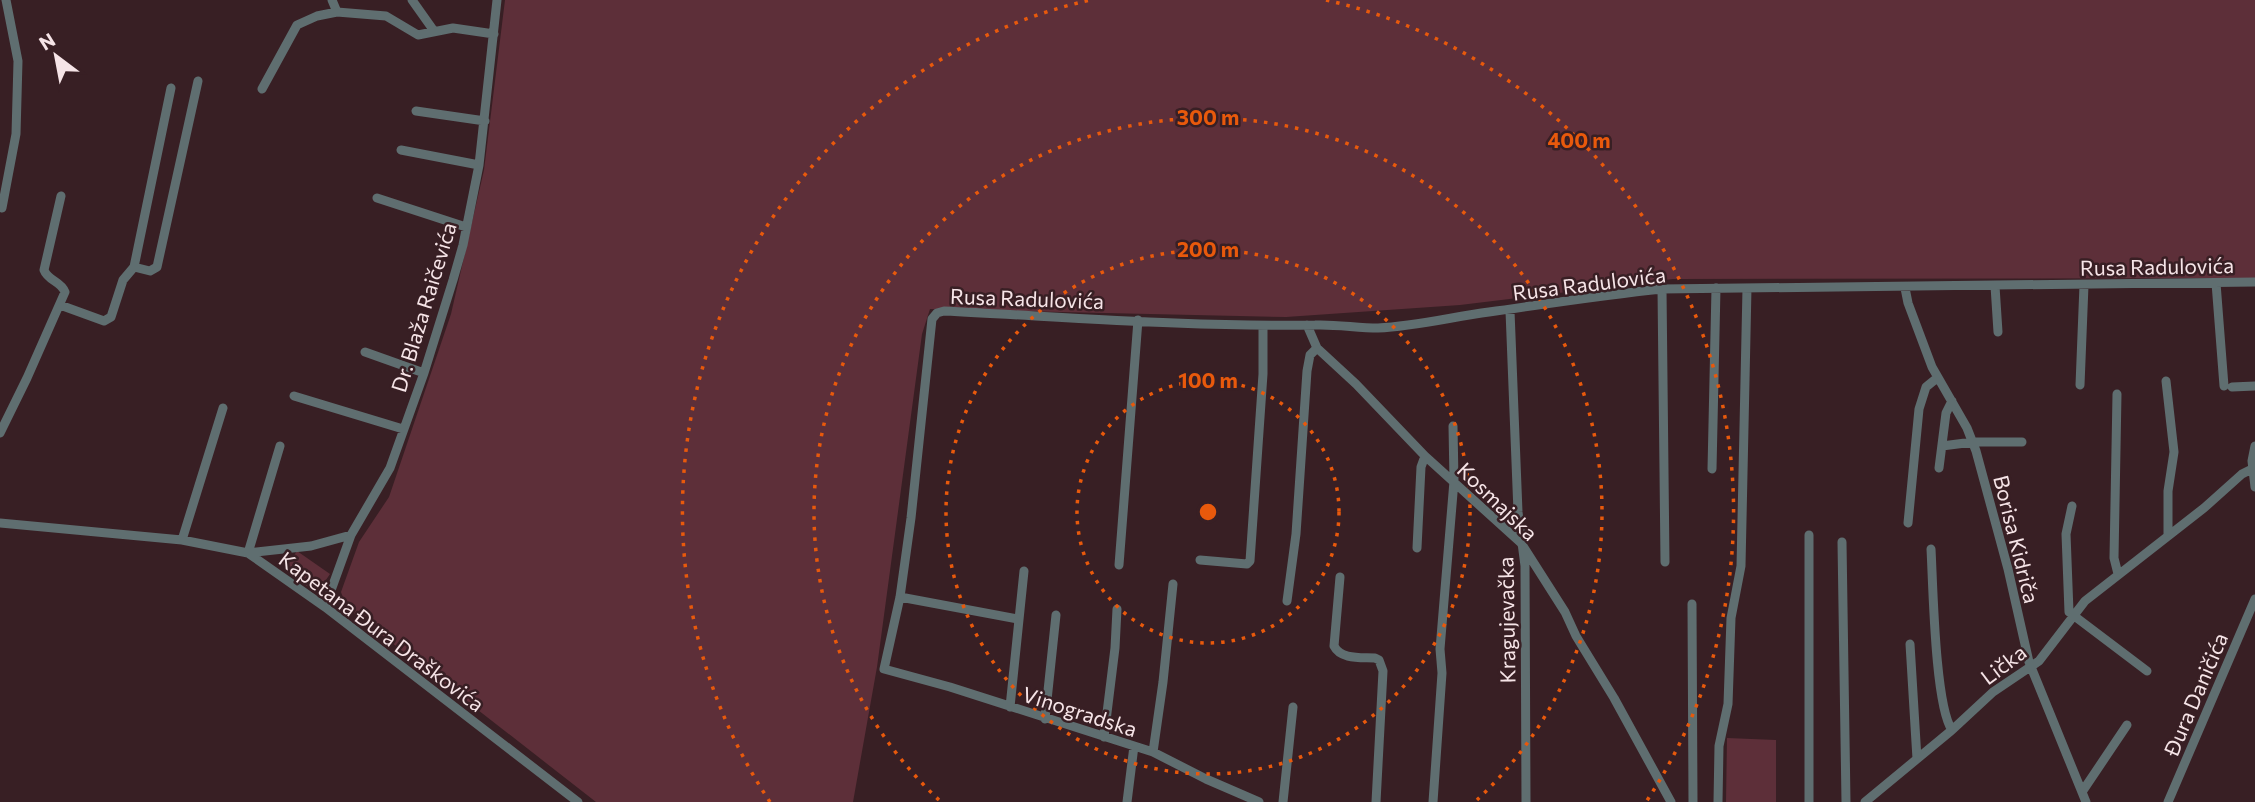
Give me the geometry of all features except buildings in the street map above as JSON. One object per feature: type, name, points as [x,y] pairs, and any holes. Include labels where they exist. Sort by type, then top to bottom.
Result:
[{"type":"street","points":[[2,208],[16,134],[18,61],[6,0]]},
{"type":"street","points":[[332,0],[338,12]]},
{"type":"street","points":[[412,0],[435,31]]},
{"type":"street","name":"Dr. Blaža Raičevića","points":[[325,607],[351,535],[386,477],[424,373],[453,280],[479,165],[497,0]]},
{"type":"street","points":[[262,89],[297,25],[317,16],[338,12],[389,16],[416,34],[461,27],[494,34]]},
{"type":"street","points":[[135,267],[150,271],[157,267],[198,82]]},
{"type":"street","points":[[61,302],[108,320],[111,317],[123,280],[135,267],[146,200],[171,88]]},
{"type":"street","points":[[416,111],[485,121]]},
{"type":"street","points":[[401,150],[479,165]]},
{"type":"street","points":[[0,433],[65,292],[44,270],[61,196]]},
{"type":"street","points":[[377,198],[466,227]]},
{"type":"street","name":"Rusa Radulovića","points":[[900,597],[932,319],[937,313],[1263,326],[1393,327],[1611,294],[1662,289],[2255,282]]},
{"type":"street","points":[[2216,283],[2228,386],[2255,386]]},
{"type":"street","points":[[2080,384],[2084,285]]},
{"type":"street","points":[[1995,286],[1998,332]]},
{"type":"street","points":[[1712,469],[1716,288]]},
{"type":"street","points":[[1718,802],[1719,746],[1728,704],[1731,618],[1741,566],[1748,288]]},
{"type":"street","name":"Borisa Kidriča","points":[[1905,288],[1908,303],[1937,378],[1973,442],[2008,569],[2031,667],[2086,802]]},
{"type":"street","points":[[1662,289],[1665,562]]},
{"type":"street","name":"Kragujevačka","points":[[1510,311],[1518,512],[1525,566],[1526,802]]},
{"type":"street","points":[[1119,565],[1138,320]]},
{"type":"street","name":"Kosmajska","points":[[1307,325],[1317,348],[1356,384],[1425,456],[1521,543],[1565,612],[1585,653],[1614,698],[1671,802]]},
{"type":"street","points":[[1200,560],[1247,564],[1250,561],[1263,374],[1263,326]]},
{"type":"street","points":[[1287,601],[1296,534],[1308,358],[1317,348]]},
{"type":"street","points":[[365,352],[424,373]]},
{"type":"street","points":[[1908,523],[1919,409],[1925,390],[1937,378]]},
{"type":"street","points":[[2165,381],[2174,452],[2168,491],[2168,536]]},
{"type":"street","points":[[2117,394],[2114,558],[2118,574]]},
{"type":"street","points":[[294,396],[403,429]]},
{"type":"street","points":[[1939,468],[1946,413],[1952,401]]},
{"type":"street","points":[[183,540],[223,408]]},
{"type":"street","points":[[1433,802],[1442,673],[1440,649],[1454,481],[1453,426]]},
{"type":"street","points":[[1942,446],[1973,442],[2022,442]]},
{"type":"street","points":[[0,523],[183,540],[248,554],[280,446]]},
{"type":"street","points":[[2255,446],[2252,457],[2255,487]]},
{"type":"street","points":[[1417,548],[1420,467],[1425,456]]},
{"type":"street","name":"Lička","points":[[1865,802],[1993,692],[2031,667],[2044,655],[2085,601],[2204,508],[2242,474],[2252,469]]},
{"type":"street","points":[[2072,506],[2066,534],[2067,605],[2071,616],[2147,671]]},
{"type":"street","name":"Kapetana Đura Draškovića","points":[[248,554],[311,546],[351,535]]},
{"type":"street","points":[[1809,535],[1809,802]]},
{"type":"street","points":[[1842,542],[1846,802]]},
{"type":"street","points":[[1931,550],[1939,666],[1947,719],[1952,730]]},
{"type":"street","name":"Kapetana Đura Draškovića","points":[[248,554],[325,607],[578,802]]},
{"type":"street","points":[[1010,707],[1024,571]]},
{"type":"street","points":[[1340,577],[1336,650],[1342,655],[1376,658],[1383,671],[1376,802]]},
{"type":"street","points":[[1153,752],[1164,682],[1173,584]]},
{"type":"street","points":[[900,597],[1018,619]]},
{"type":"street","name":"Vinogradska","points":[[900,597],[884,669],[1153,752],[1259,802]]},
{"type":"street","name":"Đura Daničića","points":[[2168,802],[2255,599]]},
{"type":"street","points":[[1692,604],[1693,802]]},
{"type":"street","points":[[1104,737],[1117,609]]},
{"type":"street","points":[[1045,719],[1055,615]]},
{"type":"street","points":[[1910,644],[1917,759]]},
{"type":"street","points":[[1283,802],[1293,707]]},
{"type":"street","points":[[2082,792],[2127,725]]},
{"type":"street","points":[[1127,802],[1134,746]]},
{"type":"shaded area","points":[[505,0],[2255,0],[2255,278],[1673,279],[1460,305],[1286,317],[930,309],[922,334],[877,667],[853,802],[596,802],[346,607],[341,592],[359,542],[389,497],[451,314],[484,170]]},
{"type":"shaded area","points":[[297,551],[330,574],[317,593],[284,570]]},
{"type":"shaded area","points":[[1727,738],[1776,740],[1776,802],[1726,802]]}]
